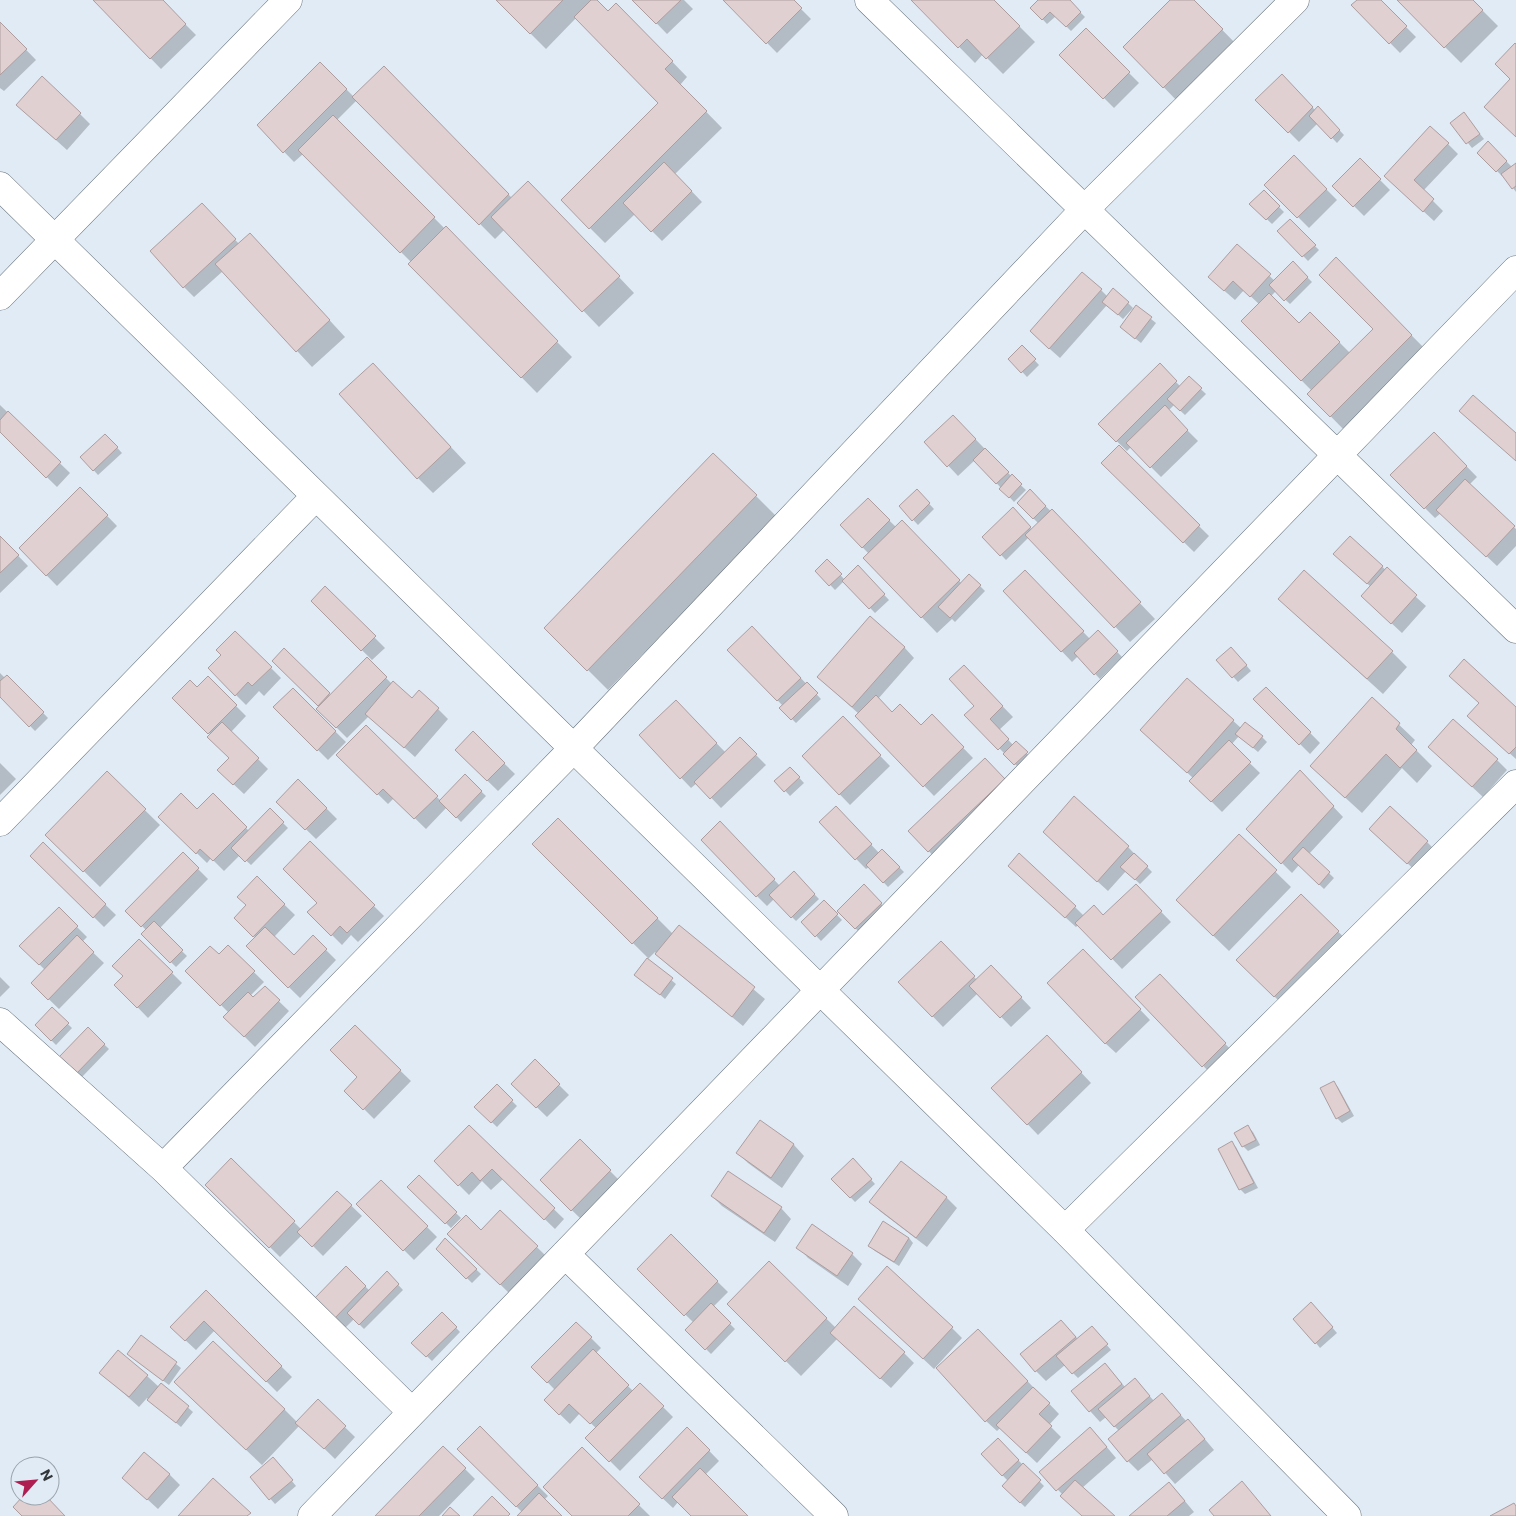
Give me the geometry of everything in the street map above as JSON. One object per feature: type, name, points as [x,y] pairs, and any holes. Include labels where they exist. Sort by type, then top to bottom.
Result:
[{"type":"street","points":[[0,296],[288,0]]},
{"type":"street","points":[[869,0],[1516,629]]},
{"type":"street","points":[[163,1168],[574,749],[1085,209],[1295,0]]},
{"type":"street","points":[[0,186],[1065,1230],[1347,1516]]},
{"type":"street","points":[[317,1514],[412,1412],[1516,270]]},
{"type":"street","points":[[0,822],[316,496]]},
{"type":"street","points":[[1065,1230],[1516,784]]},
{"type":"street","points":[[0,1022],[163,1168],[412,1412]]},
{"type":"street","points":[[565,1254],[834,1516]]},
{"type":"building","points":[[93,0],[163,0],[186,24],[150,59]]},
{"type":"building","points":[[496,0],[563,0],[530,34]]},
{"type":"building","points":[[591,0],[597,0],[608,11],[616,3],[673,61],[665,69],[707,111],[589,229],[561,200],[658,103],[574,17]]},
{"type":"building","points":[[632,0],[681,0],[656,24]]},
{"type":"building","points":[[723,0],[794,0],[802,8],[766,44]]},
{"type":"building","points":[[911,0],[994,0],[1020,26],[986,59],[967,39],[958,48]]},
{"type":"building","points":[[1038,0],[1070,0],[1081,12],[1066,27],[1050,12],[1042,20],[1030,8]]},
{"type":"building","points":[[1170,0],[1194,0],[1223,29],[1163,88],[1123,47]]},
{"type":"building","points":[[1357,0],[1381,0],[1407,26],[1389,44],[1351,5]]},
{"type":"building","points":[[1397,0],[1473,0],[1483,10],[1444,48]]},
{"type":"building","points":[[0,22],[27,49],[0,75]]},
{"type":"building","points":[[1086,28],[1130,72],[1103,99],[1059,55]]},
{"type":"building","points":[[1515,43],[1516,137],[1484,107],[1510,79],[1495,64]]},
{"type":"building","points":[[320,62],[347,89],[283,153],[257,125]]},
{"type":"building","points":[[384,66],[509,194],[479,225],[352,97]]},
{"type":"building","points":[[1282,74],[1313,107],[1288,133],[1255,100]]},
{"type":"building","points":[[42,76],[81,113],[56,140],[16,105]]},
{"type":"building","points":[[1318,106],[1340,130],[1331,139],[1309,116]]},
{"type":"building","points":[[1464,112],[1480,134],[1466,144],[1450,123]]},
{"type":"building","points":[[333,115],[435,217],[400,253],[298,150]]},
{"type":"building","points":[[1430,126],[1449,143],[1414,180],[1434,199],[1423,212],[1384,176]]},
{"type":"building","points":[[1488,141],[1507,161],[1496,172],[1477,153]]},
{"type":"building","points":[[1294,155],[1327,189],[1297,218],[1264,185]]},
{"type":"building","points":[[1360,158],[1381,179],[1353,207],[1332,186]]},
{"type":"building","points":[[664,162],[692,191],[651,232],[623,203]]},
{"type":"building","points":[[1516,163],[1516,186],[1512,189],[1501,174]]},
{"type":"building","points":[[528,181],[620,276],[582,312],[491,217]]},
{"type":"building","points":[[1264,190],[1280,206],[1266,220],[1249,204]]},
{"type":"building","points":[[202,203],[236,239],[183,288],[150,251]]},
{"type":"building","points":[[1290,219],[1316,245],[1302,257],[1277,231]]},
{"type":"building","points":[[446,226],[558,341],[521,378],[408,264]]},
{"type":"building","points":[[250,233],[330,320],[296,352],[215,264]]},
{"type":"building","points":[[1237,244],[1271,274],[1250,297],[1233,281],[1224,291],[1208,277]]},
{"type":"building","points":[[1336,257],[1412,335],[1330,417],[1307,394],[1373,329],[1319,275]]},
{"type":"building","points":[[1293,261],[1308,277],[1284,301],[1269,285]]},
{"type":"building","points":[[1082,272],[1102,289],[1049,349],[1030,331]]},
{"type":"building","points":[[1113,288],[1129,302],[1118,315],[1102,302]]},
{"type":"building","points":[[1269,293],[1299,323],[1310,312],[1340,342],[1301,381],[1241,321]]},
{"type":"building","points":[[1136,305],[1152,317],[1135,339],[1120,327]]},
{"type":"building","points":[[1022,345],[1036,359],[1021,373],[1008,359]]},
{"type":"building","points":[[373,363],[451,447],[417,479],[339,394]]},
{"type":"building","points":[[1160,363],[1177,381],[1116,442],[1098,424]]},
{"type":"building","points":[[1189,376],[1202,388],[1180,411],[1167,399]]},
{"type":"building","points":[[1473,395],[1516,433],[1516,461],[1459,411]]},
{"type":"building","points":[[1165,405],[1188,430],[1150,468],[1126,443]]},
{"type":"building","points":[[8,411],[61,462],[46,478],[0,432],[0,420]]},
{"type":"building","points":[[953,415],[976,439],[947,467],[924,442]]},
{"type":"building","points":[[1434,432],[1467,466],[1424,509],[1390,475]]},
{"type":"building","points":[[105,434],[118,447],[93,471],[80,457]]},
{"type":"building","points":[[1119,445],[1200,525],[1183,543],[1101,463]]},
{"type":"building","points":[[985,448],[1009,472],[996,484],[973,460]]},
{"type":"building","points":[[713,453],[757,495],[587,671],[544,628]]},
{"type":"building","points":[[1012,474],[1022,484],[1009,498],[999,489]]},
{"type":"building","points":[[1465,479],[1515,526],[1486,557],[1436,510]]},
{"type":"building","points":[[80,487],[108,515],[46,576],[19,548]]},
{"type":"building","points":[[917,489],[930,503],[912,521],[899,506]]},
{"type":"building","points":[[1030,489],[1046,506],[1033,519],[1017,503]]},
{"type":"building","points":[[868,498],[890,520],[862,548],[840,525]]},
{"type":"building","points":[[1013,507],[1031,527],[1000,556],[982,537]]},
{"type":"building","points":[[1052,509],[1141,602],[1114,628],[1025,535]]},
{"type":"building","points":[[902,520],[960,580],[921,618],[863,558]]},
{"type":"building","points":[[0,536],[19,555],[0,573]]},
{"type":"building","points":[[1350,536],[1383,566],[1367,584],[1333,554]]},
{"type":"building","points":[[827,559],[842,574],[829,586],[815,571]]},
{"type":"building","points":[[858,565],[885,594],[869,609],[842,581]]},
{"type":"building","points":[[1387,567],[1417,595],[1391,624],[1361,596]]},
{"type":"building","points":[[1025,570],[1084,631],[1061,652],[1003,591]]},
{"type":"building","points":[[1304,570],[1393,651],[1367,679],[1278,599]]},
{"type":"building","points":[[969,574],[981,585],[950,618],[938,607]]},
{"type":"building","points":[[325,586],[376,636],[361,651],[311,601]]},
{"type":"building","points":[[870,616],[905,647],[852,707],[817,677]]},
{"type":"building","points":[[752,626],[801,678],[777,701],[727,650]]},
{"type":"building","points":[[1098,630],[1118,651],[1094,675],[1074,653]]},
{"type":"building","points":[[235,631],[272,667],[252,686],[248,682],[235,696],[208,668],[221,655],[216,650]]},
{"type":"building","points":[[1231,647],[1247,665],[1232,678],[1216,660]]},
{"type":"building","points":[[284,648],[330,693],[318,706],[272,661]]},
{"type":"building","points":[[367,657],[387,677],[336,728],[316,709]]},
{"type":"building","points":[[1464,659],[1516,707],[1516,747],[1509,754],[1467,716],[1479,703],[1449,676]]},
{"type":"building","points":[[964,665],[1003,706],[990,719],[1009,739],[998,750],[964,715],[974,706],[949,679]]},
{"type":"building","points":[[7,675],[44,712],[29,727],[0,697],[0,681]]},
{"type":"building","points":[[208,676],[237,705],[208,734],[172,698],[190,680],[197,687]]},
{"type":"building","points":[[1187,678],[1234,720],[1187,773],[1140,730]]},
{"type":"building","points":[[393,681],[412,698],[419,690],[439,708],[404,748],[365,714]]},
{"type":"building","points":[[807,682],[818,693],[791,720],[779,708]]},
{"type":"building","points":[[1266,687],[1311,732],[1299,745],[1253,699]]},
{"type":"building","points":[[293,688],[336,731],[317,751],[273,707]]},
{"type":"building","points":[[876,695],[892,712],[900,704],[921,725],[932,714],[964,747],[923,787],[855,716]]},
{"type":"building","points":[[1372,697],[1400,723],[1396,729],[1417,750],[1400,768],[1386,754],[1345,798],[1310,766]]},
{"type":"building","points":[[676,700],[717,743],[680,779],[639,735]]},
{"type":"building","points":[[843,716],[881,755],[839,795],[802,756]]},
{"type":"building","points":[[1453,719],[1498,759],[1472,787],[1428,747]]},
{"type":"building","points":[[222,722],[259,758],[233,785],[217,770],[229,758],[207,737]]},
{"type":"building","points":[[1245,722],[1263,736],[1253,748],[1235,734]]},
{"type":"building","points":[[366,725],[438,796],[414,819],[383,789],[377,795],[336,755]]},
{"type":"building","points":[[473,731],[505,763],[487,781],[455,750]]},
{"type":"building","points":[[740,737],[757,754],[710,799],[694,782]]},
{"type":"building","points":[[1229,740],[1251,762],[1211,802],[1189,781]]},
{"type":"building","points":[[1016,741],[1028,752],[1014,765],[1003,754]]},
{"type":"building","points":[[985,758],[1005,779],[928,852],[908,831]]},
{"type":"building","points":[[790,767],[800,777],[784,792],[774,781]]},
{"type":"building","points":[[1300,770],[1334,806],[1281,864],[1246,829]]},
{"type":"building","points":[[107,771],[146,809],[83,872],[45,835]]},
{"type":"building","points":[[465,774],[482,791],[456,818],[439,801]]},
{"type":"building","points":[[298,779],[327,808],[305,830],[276,802]]},
{"type":"building","points":[[181,793],[197,809],[213,793],[247,827],[213,861],[200,849],[196,854],[158,817]]},
{"type":"building","points":[[1074,796],[1129,846],[1097,882],[1043,832]]},
{"type":"building","points":[[836,806],[872,844],[855,860],[819,822]]},
{"type":"building","points":[[1390,806],[1428,841],[1407,864],[1369,829]]},
{"type":"building","points":[[270,808],[284,822],[245,862],[231,848]]},
{"type":"building","points":[[558,818],[658,918],[632,944],[532,844]]},
{"type":"building","points":[[720,821],[775,879],[756,897],[701,840]]},
{"type":"building","points":[[1239,834],[1277,870],[1213,936],[1176,900]]},
{"type":"building","points":[[310,841],[375,905],[347,933],[340,926],[331,936],[307,912],[317,903],[283,869]]},
{"type":"building","points":[[43,842],[106,904],[93,918],[30,856]]},
{"type":"building","points":[[1303,847],[1330,872],[1319,885],[1292,859]]},
{"type":"building","points":[[882,849],[900,867],[883,883],[866,865]]},
{"type":"building","points":[[183,852],[199,868],[141,927],[125,911]]},
{"type":"building","points":[[1019,853],[1076,906],[1065,918],[1008,866]]},
{"type":"building","points":[[1134,853],[1148,866],[1135,880],[1120,867]]},
{"type":"building","points":[[794,871],[815,894],[791,918],[769,895]]},
{"type":"building","points":[[257,876],[285,904],[253,937],[234,918],[246,905],[237,897]]},
{"type":"building","points":[[864,884],[882,903],[855,929],[837,911]]},
{"type":"building","points":[[1136,884],[1162,911],[1111,960],[1075,923],[1094,905],[1103,915]]},
{"type":"building","points":[[1301,894],[1339,931],[1274,997],[1236,960]]},
{"type":"building","points":[[824,900],[838,914],[815,937],[801,922]]},
{"type":"building","points":[[59,907],[78,926],[39,965],[19,946]]},
{"type":"building","points":[[154,921],[183,950],[170,963],[141,934]]},
{"type":"building","points":[[679,925],[755,987],[732,1017],[655,954]]},
{"type":"building","points":[[265,927],[294,955],[313,935],[327,949],[288,988],[246,946]]},
{"type":"building","points":[[77,935],[94,952],[48,1000],[31,983]]},
{"type":"building","points":[[139,939],[173,972],[137,1008],[114,985],[123,976],[112,966]]},
{"type":"building","points":[[941,941],[975,976],[932,1017],[898,982]]},
{"type":"building","points":[[228,945],[255,971],[220,1006],[185,971],[210,946],[219,954]]},
{"type":"building","points":[[1083,949],[1141,1009],[1105,1044],[1047,983]]},
{"type":"building","points":[[647,958],[673,978],[660,995],[634,975]]},
{"type":"building","points":[[991,965],[1022,997],[1000,1018],[969,986]]},
{"type":"building","points":[[1160,974],[1226,1043],[1202,1067],[1135,997]]},
{"type":"building","points":[[265,986],[280,1000],[244,1037],[223,1017],[248,992],[253,997]]},
{"type":"building","points":[[52,1007],[69,1023],[51,1041],[35,1025]]},
{"type":"building","points":[[355,1025],[401,1070],[363,1110],[344,1091],[357,1077],[330,1050]]},
{"type":"building","points":[[88,1027],[105,1044],[76,1074],[59,1057]]},
{"type":"building","points":[[1047,1035],[1082,1072],[1027,1125],[991,1088]]},
{"type":"building","points":[[535,1059],[560,1084],[536,1108],[511,1084]]},
{"type":"building","points":[[1334,1081],[1350,1111],[1336,1119],[1320,1088]]},
{"type":"building","points":[[497,1084],[513,1100],[491,1123],[474,1107]]},
{"type":"building","points":[[760,1120],[794,1144],[771,1178],[736,1153]]},
{"type":"building","points":[[469,1125],[555,1208],[544,1220],[492,1169],[480,1181],[472,1172],[458,1186],[434,1161]]},
{"type":"building","points":[[1248,1125],[1256,1140],[1242,1147],[1234,1133]]},
{"type":"building","points":[[580,1139],[611,1170],[571,1211],[540,1180]]},
{"type":"building","points":[[1232,1141],[1254,1183],[1239,1190],[1218,1149]]},
{"type":"building","points":[[231,1158],[295,1221],[269,1248],[205,1185]]},
{"type":"building","points":[[853,1158],[872,1179],[850,1198],[831,1179]]},
{"type":"building","points":[[901,1161],[947,1197],[916,1238],[869,1202]]},
{"type":"building","points":[[728,1171],[782,1207],[764,1233],[711,1196]]},
{"type":"building","points":[[419,1175],[457,1212],[445,1224],[407,1187]]},
{"type":"building","points":[[381,1180],[428,1226],[403,1251],[356,1204]]},
{"type":"building","points":[[337,1191],[352,1205],[312,1247],[297,1232]]},
{"type":"building","points":[[500,1210],[538,1246],[500,1285],[447,1234],[466,1215],[481,1230]]},
{"type":"building","points":[[883,1221],[909,1238],[894,1262],[868,1246]]},
{"type":"building","points":[[812,1224],[853,1253],[837,1276],[796,1248]]},
{"type":"building","points":[[671,1234],[718,1281],[684,1316],[637,1269]]},
{"type":"building","points":[[445,1238],[477,1269],[466,1279],[436,1249]]},
{"type":"building","points":[[769,1261],[827,1318],[785,1362],[727,1304]]},
{"type":"building","points":[[346,1266],[366,1286],[333,1320],[313,1300]]},
{"type":"building","points":[[887,1266],[953,1327],[923,1359],[858,1299]]},
{"type":"building","points":[[387,1271],[399,1284],[359,1325],[347,1313]]},
{"type":"building","points":[[206,1290],[282,1366],[266,1382],[204,1321],[185,1341],[170,1327]]},
{"type":"building","points":[[1311,1302],[1333,1327],[1315,1344],[1293,1319]]},
{"type":"building","points":[[711,1303],[731,1323],[705,1350],[685,1330]]},
{"type":"building","points":[[854,1306],[905,1352],[880,1379],[830,1333]]},
{"type":"building","points":[[442,1312],[457,1327],[426,1357],[411,1343]]},
{"type":"building","points":[[1061,1320],[1076,1337],[1035,1372],[1020,1354]]},
{"type":"building","points":[[576,1322],[592,1337],[547,1383],[531,1367]]},
{"type":"building","points":[[1092,1326],[1108,1344],[1072,1374],[1056,1356]]},
{"type":"building","points":[[978,1329],[1028,1381],[985,1422],[936,1368]]},
{"type":"building","points":[[141,1335],[177,1362],[163,1381],[127,1354]]},
{"type":"building","points":[[213,1341],[285,1409],[246,1450],[174,1382]]},
{"type":"building","points":[[593,1349],[629,1385],[590,1424],[569,1404],[559,1415],[544,1400]]},
{"type":"building","points":[[118,1350],[148,1375],[129,1397],[99,1373]]},
{"type":"building","points":[[1105,1363],[1122,1384],[1089,1412],[1071,1391]]},
{"type":"building","points":[[1135,1378],[1150,1396],[1114,1427],[1098,1409]]},
{"type":"building","points":[[161,1383],[189,1406],[176,1423],[147,1400]]},
{"type":"building","points":[[640,1383],[664,1406],[609,1462],[585,1438]]},
{"type":"building","points":[[1033,1387],[1050,1403],[1039,1414],[1052,1426],[1026,1453],[996,1425]]},
{"type":"building","points":[[1162,1393],[1181,1415],[1127,1462],[1108,1439]]},
{"type":"building","points":[[318,1399],[346,1426],[324,1449],[295,1423]]},
{"type":"building","points":[[1188,1419],[1205,1439],[1164,1474],[1147,1454]]},
{"type":"building","points":[[480,1426],[538,1485],[516,1507],[457,1449]]},
{"type":"building","points":[[687,1427],[710,1450],[662,1499],[639,1477]]},
{"type":"building","points":[[1090,1427],[1107,1447],[1056,1491],[1039,1472]]},
{"type":"building","points":[[998,1438],[1019,1460],[1002,1476],[981,1454]]},
{"type":"building","points":[[443,1446],[466,1468],[419,1516],[375,1516]]},
{"type":"building","points":[[582,1447],[640,1504],[628,1516],[572,1516],[543,1487]]},
{"type":"building","points":[[144,1452],[170,1474],[147,1500],[122,1478]]},
{"type":"building","points":[[273,1457],[293,1480],[269,1500],[250,1477]]},
{"type":"building","points":[[1023,1463],[1041,1480],[1020,1503],[1002,1486]]},
{"type":"building","points":[[700,1468],[748,1516],[691,1516],[672,1497]]},
{"type":"building","points":[[213,1478],[251,1513],[247,1516],[178,1516]]},
{"type":"building","points":[[1075,1480],[1115,1516],[1082,1516],[1060,1496]]},
{"type":"building","points":[[1242,1481],[1271,1516],[1214,1516],[1209,1510]]},
{"type":"building","points":[[1169,1482],[1185,1501],[1167,1516],[1129,1516]]},
{"type":"building","points":[[539,1493],[562,1516],[517,1516]]},
{"type":"building","points":[[492,1496],[510,1514],[508,1516],[473,1516]]},
{"type":"building","points":[[1514,1503],[1516,1506],[1516,1516],[1490,1516]]},
{"type":"building","points":[[56,1506],[65,1516],[22,1516],[13,1507]]},
{"type":"building","points":[[450,1507],[460,1516],[442,1516]]}]
